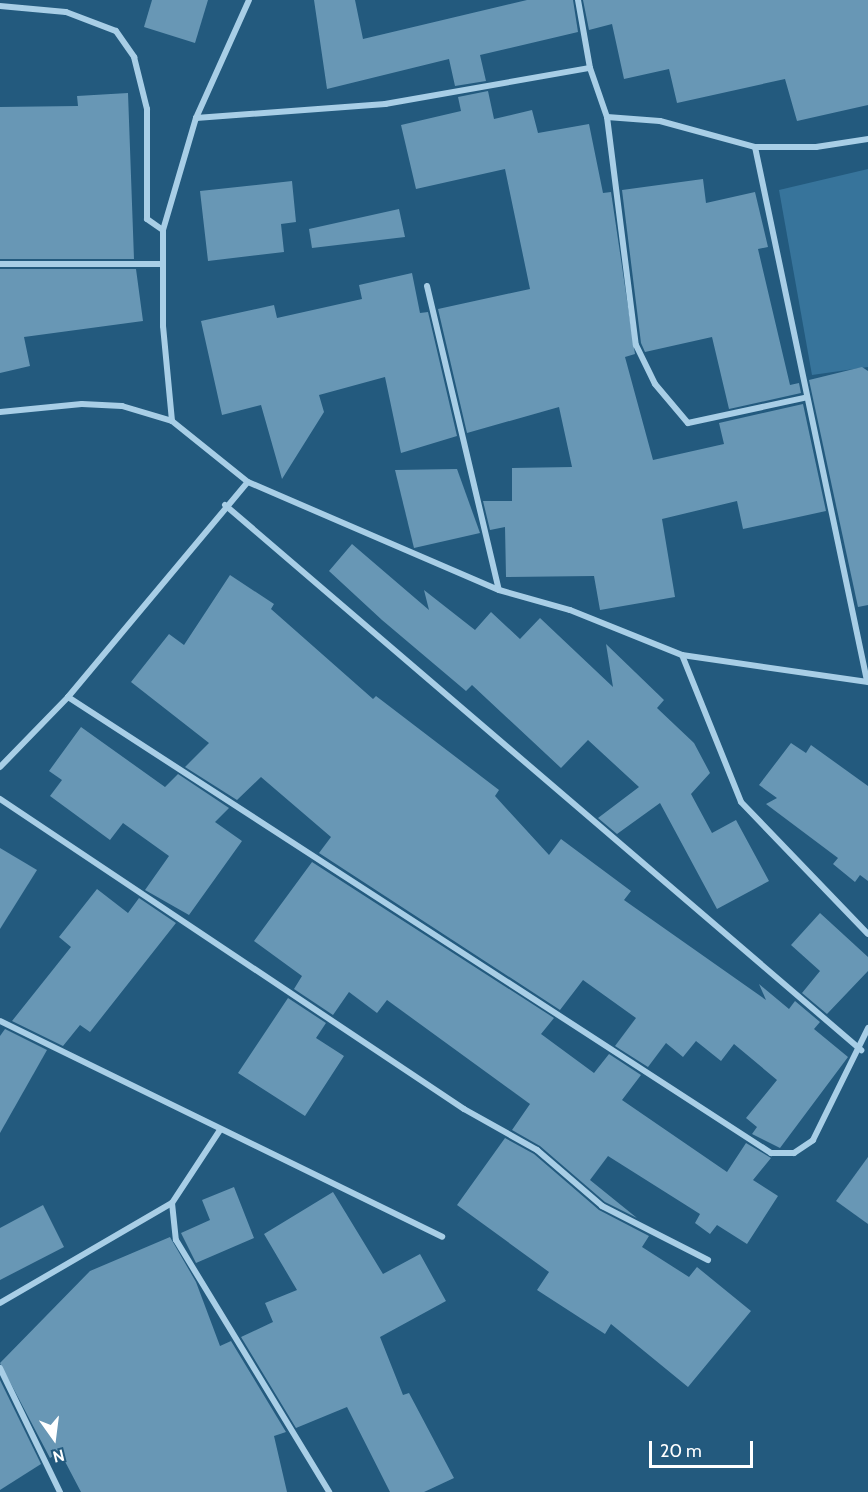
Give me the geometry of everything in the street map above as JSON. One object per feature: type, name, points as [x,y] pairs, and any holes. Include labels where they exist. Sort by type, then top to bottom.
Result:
[{"type":"street","points":[[172,421],[162,264],[163,230],[196,118],[249,0]]},
{"type":"street","points":[[578,0],[590,68],[607,117],[636,345],[655,384],[688,423],[804,398]]},
{"type":"street","points":[[0,6],[66,12],[116,31],[134,57],[147,109],[147,219],[163,230]]},
{"type":"street","points":[[196,118],[325,112],[590,68]]},
{"type":"street","points":[[607,117],[660,121],[755,147],[816,147],[868,139]]},
{"type":"street","points":[[0,412],[82,404],[122,406],[172,421],[248,482],[499,591],[570,610],[682,655],[867,682],[804,398],[755,147]]},
{"type":"street","points":[[0,264],[162,264]]},
{"type":"street","points":[[427,286],[499,591]]},
{"type":"street","points":[[0,767],[68,697],[225,505],[248,482]]},
{"type":"street","points":[[225,505],[861,1050]]},
{"type":"street","points":[[682,655],[741,802],[868,934]]},
{"type":"street","points":[[68,697],[771,1153],[794,1153],[813,1140],[861,1050],[868,1028]]},
{"type":"street","points":[[0,799],[464,1109],[537,1150],[602,1206],[708,1260]]},
{"type":"street","points":[[0,1021],[442,1237]]},
{"type":"street","points":[[0,1303],[172,1203],[220,1130]]},
{"type":"street","points":[[172,1203],[176,1240],[329,1492]]},
{"type":"street","points":[[0,1368],[60,1492]]},
{"type":"shaded area","points":[[868,169],[868,367],[812,375],[779,190]]},
{"type":"building","points":[[152,0],[208,0],[195,43],[144,27]]},
{"type":"building","points":[[314,0],[355,0],[363,39],[527,0],[573,0],[578,32],[480,55],[486,81],[455,86],[449,59],[327,89]]},
{"type":"building","points":[[583,0],[868,0],[868,105],[797,121],[785,79],[677,103],[669,69],[624,79],[612,24],[589,30]]},
{"type":"building","points":[[488,91],[494,119],[532,110],[538,133],[589,124],[603,193],[611,192],[635,354],[625,357],[653,460],[724,444],[719,423],[803,404],[826,511],[743,529],[737,501],[662,519],[675,597],[600,610],[594,576],[506,577],[505,527],[490,530],[483,501],[512,501],[512,468],[572,467],[559,407],[467,433],[438,309],[530,289],[505,169],[416,189],[401,125],[461,111],[458,97]]},
{"type":"building","points":[[128,93],[134,259],[0,259],[0,107],[78,106],[77,96]]},
{"type":"building","points":[[703,179],[706,203],[755,192],[768,247],[758,249],[790,385],[799,383],[801,393],[729,409],[712,337],[645,352],[641,343],[622,190]]},
{"type":"building","points":[[292,181],[296,222],[281,224],[284,252],[208,261],[200,191]]},
{"type":"building","points":[[399,209],[405,237],[312,248],[309,229]]},
{"type":"building","points":[[0,269],[136,269],[143,321],[24,337],[30,366],[0,373]]},
{"type":"building","points":[[412,273],[420,313],[428,312],[457,436],[401,453],[385,377],[319,395],[324,412],[282,479],[261,405],[222,415],[201,321],[274,305],[277,318],[362,299],[359,285]]},
{"type":"building","points":[[862,367],[868,371],[868,605],[858,607],[809,380]]},
{"type":"building","points":[[457,469],[480,533],[414,548],[395,470]]},
{"type":"building","points":[[352,544],[429,610],[424,590],[475,630],[491,612],[520,639],[540,618],[613,687],[606,644],[664,700],[657,708],[694,743],[710,773],[691,794],[712,833],[736,820],[769,881],[717,909],[660,803],[617,834],[598,818],[639,787],[588,740],[561,768],[472,685],[466,691],[382,620],[329,571]]},
{"type":"building","points":[[230,575],[274,604],[271,609],[373,699],[376,696],[499,790],[495,796],[549,855],[561,839],[631,891],[624,900],[766,1000],[759,984],[789,1009],[795,1001],[820,1022],[814,1029],[848,1057],[780,1148],[752,1134],[757,1127],[746,1118],[777,1080],[734,1044],[721,1061],[696,1041],[683,1057],[666,1043],[648,1067],[615,1046],[636,1018],[583,980],[560,1010],[319,853],[331,837],[261,777],[237,800],[185,767],[209,743],[131,682],[169,634],[184,645]]},
{"type":"building","points":[[81,727],[165,787],[178,774],[229,808],[215,822],[242,841],[189,915],[145,890],[169,856],[123,823],[110,840],[50,796],[62,780],[49,771]]},
{"type":"building","points":[[791,743],[806,753],[811,745],[868,786],[868,881],[860,875],[855,882],[833,864],[838,858],[766,804],[777,798],[759,785]]},
{"type":"building","points":[[0,848],[37,870],[0,929]]},
{"type":"building","points":[[312,862],[554,1018],[541,1034],[594,1073],[609,1054],[641,1075],[622,1100],[727,1172],[746,1143],[771,1158],[753,1180],[778,1196],[747,1244],[717,1225],[710,1234],[695,1223],[700,1214],[608,1156],[590,1180],[637,1218],[605,1202],[540,1146],[512,1130],[530,1104],[387,1000],[377,1013],[349,992],[333,1015],[294,989],[302,976],[254,941]]},
{"type":"building","points":[[97,889],[128,913],[139,898],[176,923],[90,1032],[80,1025],[63,1046],[12,1021],[71,947],[59,937]]},
{"type":"building","points":[[820,913],[868,957],[868,971],[827,1014],[802,993],[820,971],[791,945]]},
{"type":"building","points":[[288,998],[326,1023],[316,1038],[344,1056],[305,1116],[238,1073]]},
{"type":"building","points":[[5,1029],[47,1050],[0,1133],[0,1036]]},
{"type":"building","points":[[505,1138],[534,1154],[599,1210],[649,1236],[642,1247],[689,1277],[697,1267],[751,1311],[688,1387],[611,1324],[605,1334],[537,1290],[549,1272],[457,1205]]},
{"type":"building","points":[[868,1157],[868,1224],[836,1201]]},
{"type":"building","points":[[234,1187],[254,1238],[196,1263],[181,1233],[210,1220],[202,1200]]},
{"type":"building","points":[[333,1192],[383,1274],[420,1254],[446,1301],[380,1337],[403,1395],[409,1393],[454,1478],[424,1492],[390,1492],[347,1407],[296,1428],[241,1337],[273,1322],[265,1303],[297,1290],[264,1234]]},
{"type":"building","points":[[43,1205],[64,1247],[0,1280],[0,1228]]},
{"type":"building","points":[[170,1237],[196,1282],[220,1346],[231,1341],[286,1432],[274,1436],[287,1492],[81,1492],[60,1452],[50,1458],[0,1363],[90,1271]]},
{"type":"building","points":[[0,1380],[41,1464],[0,1490]]}]
